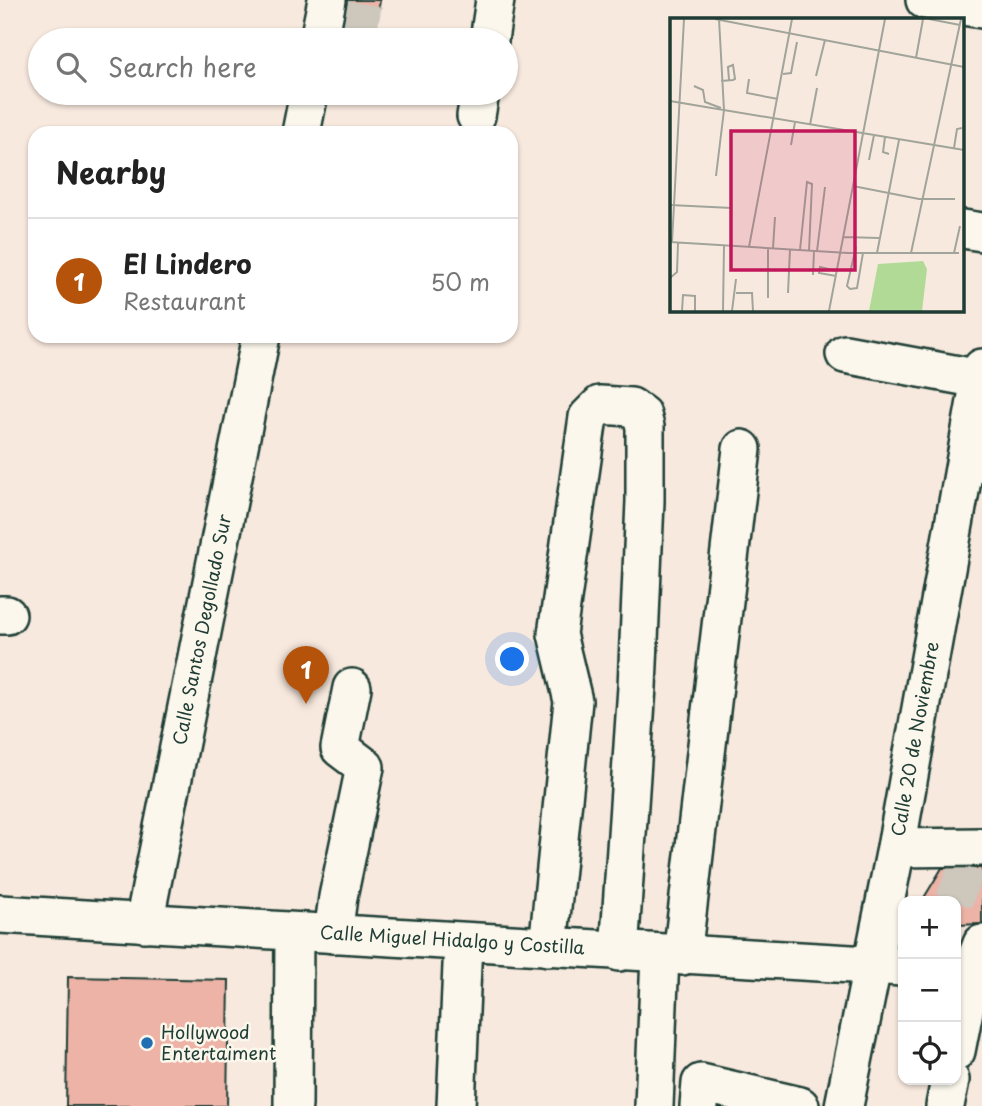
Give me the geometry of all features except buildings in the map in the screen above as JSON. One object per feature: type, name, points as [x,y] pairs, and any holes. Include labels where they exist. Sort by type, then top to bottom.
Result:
[{"type":"street","points":[[321,28],[327,0]]},
{"type":"street","points":[[491,28],[495,0]]},
{"type":"street","points":[[925,0],[982,9]]},
{"type":"street","points":[[302,126],[307,105]]},
{"type":"street","points":[[964,229],[982,232]]},
{"type":"street","name":"Calle Santos Degollado Sur","points":[[144,923],[260,343]]},
{"type":"street","points":[[845,354],[981,373]]},
{"type":"street","name":"Calle 20 de Noviembre","points":[[844,1106],[887,967],[896,848],[976,443],[981,373]]},
{"type":"street","points":[[548,947],[573,701],[557,634],[587,417],[600,405],[631,407],[642,415],[645,427],[645,500],[638,673],[619,952]]},
{"type":"street","points":[[653,1106],[671,955],[742,449]]},
{"type":"street","points":[[333,934],[365,767],[340,748],[352,688]]},
{"type":"street","points":[[896,848],[976,850]]},
{"type":"street","name":"Calle Miguel Hidalgo y Costilla","points":[[0,914],[887,967]]},
{"type":"street","points":[[293,1106],[294,932]]},
{"type":"street","points":[[456,1106],[463,942]]},
{"type":"street","points":[[961,1026],[973,963]]},
{"type":"street","points":[[699,1106],[701,1083],[800,1106]]},
{"type":"street","points":[[945,1106],[949,1085]]},
{"type":"tunnel","points":[[359,28],[364,0]]},
{"type":"tunnel","points":[[956,896],[971,856]]},
{"type":"place","name":"El Lindero","points":[[306,704]]},
{"type":"place","name":"Hollywood Entertaiment","points":[[147,1043]]}]
